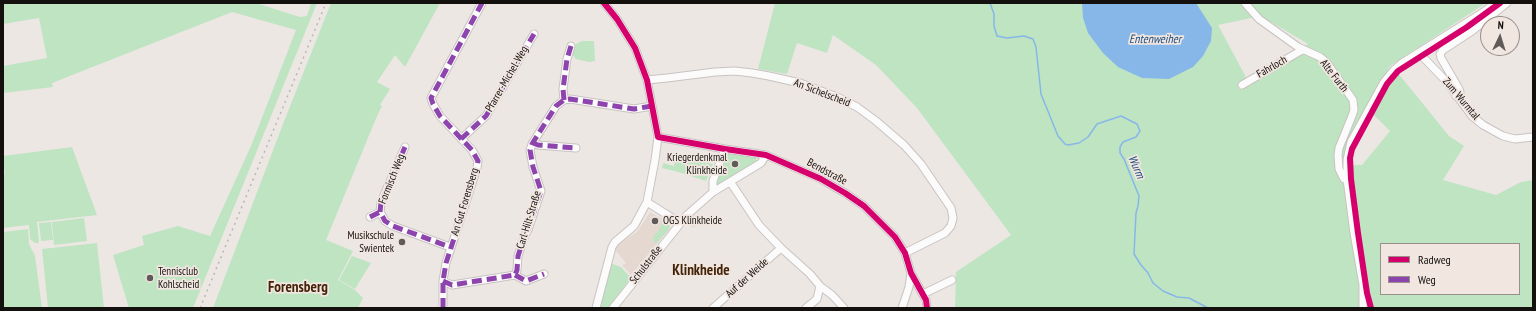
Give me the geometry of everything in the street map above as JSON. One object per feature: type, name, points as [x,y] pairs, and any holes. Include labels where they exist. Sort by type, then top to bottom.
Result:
[{"type":"street","name":"An Gut Forensberg","points":[[443,308],[443,281],[450,247],[477,168],[478,161],[472,150],[440,116],[431,98],[482,3]]},
{"type":"street","points":[[596,308],[612,247],[615,242],[634,226],[647,202],[658,137],[647,80],[635,48],[617,19],[604,3]]},
{"type":"street","name":"Alte Furth","points":[[1245,3],[1259,19],[1302,50],[1320,57],[1327,63],[1353,100],[1354,110],[1339,148],[1338,155],[1339,169],[1344,180],[1347,179]]},
{"type":"street","points":[[1363,308],[1363,285],[1347,179],[1348,149],[1384,82],[1394,70],[1495,3]]},
{"type":"street","points":[[1456,96],[1460,92],[1459,89],[1440,54],[1443,50],[1472,31],[1507,3]]},
{"type":"street","name":"Pfarrer-Michel-Weg","points":[[462,139],[486,116],[534,34]]},
{"type":"street","points":[[564,100],[564,89],[571,46]]},
{"type":"street","name":"Fahrloch","points":[[1242,85],[1302,50]]},
{"type":"street","name":"Zum Wurmtal","points":[[1419,52],[1445,80],[1472,116],[1492,131],[1503,136],[1516,139],[1533,137]]},
{"type":"street","name":"An Sichelscheid","points":[[647,80],[714,72],[735,71],[752,73],[800,83],[837,97],[857,107],[904,145],[921,164],[951,208],[953,218],[951,226],[944,234],[904,253]]},
{"type":"street","points":[[576,148],[538,145],[533,143],[556,106],[564,100],[634,109],[652,106]]},
{"type":"street","name":"Bendstraße","points":[[658,137],[766,155],[821,178],[864,206],[895,237],[904,253],[911,273],[923,294],[927,308]]},
{"type":"street","name":"Carl-Hilt-Straße","points":[[515,275],[518,256],[541,191],[530,153],[533,143]]},
{"type":"street","name":"Formisch Weg","points":[[405,147],[381,202],[380,212],[385,221],[394,226],[450,247]]},
{"type":"street","points":[[714,192],[713,181],[725,149]]},
{"type":"street","name":"Schulstraße","points":[[613,308],[687,215],[714,192],[761,163],[766,155]]},
{"type":"street","points":[[731,182],[759,225],[844,308]]},
{"type":"street","points":[[647,202],[680,223]]},
{"type":"street","name":"Formisch Weg","points":[[370,217],[380,212]]},
{"type":"street","points":[[687,215],[693,222]]},
{"type":"street","name":"Auf der Weide","points":[[713,308],[781,248]]},
{"type":"street","points":[[902,308],[909,287],[911,273]]},
{"type":"street","points":[[443,281],[452,285],[515,275],[526,281],[544,274]]},
{"type":"street","points":[[923,294],[952,280]]},
{"type":"street","points":[[806,308],[817,299],[820,286]]},
{"type":"shaded area","points":[[650,212],[668,222],[670,228],[631,275],[622,265],[626,263],[615,250],[616,247],[627,238],[637,232]]},
{"type":"green space","points":[[3,3],[256,3],[300,17],[307,16],[311,3],[317,3],[193,308],[129,308],[113,255],[144,245],[142,236],[178,226],[210,236],[251,146],[296,30],[232,12],[52,83],[53,87],[3,93],[3,66],[47,58],[39,18],[3,24]]},
{"type":"green space","points":[[331,3],[440,3],[405,67],[395,55],[377,82],[390,89],[380,105],[382,106],[326,240],[353,251],[338,280],[355,290],[363,298],[358,308],[213,308],[283,124]]},
{"type":"green space","points":[[775,3],[1486,3],[1390,66],[1346,145],[1343,162],[1344,183],[1355,186],[1352,180],[1352,165],[1362,165],[1390,131],[1372,113],[1389,84],[1398,73],[1449,136],[1464,146],[1443,180],[1496,195],[1521,182],[1533,180],[1533,308],[1372,308],[1368,302],[1363,299],[1361,308],[955,308],[956,272],[1011,235],[917,108],[876,65],[833,35],[827,53],[797,43],[787,74],[758,69]],"holes":[[[1261,16],[1308,44],[1248,81],[1218,25]]]},
{"type":"green space","points":[[582,41],[594,41],[595,61],[589,62],[576,59],[572,54],[572,49],[576,44]]},
{"type":"green space","points":[[72,147],[97,215],[37,222],[38,243],[35,243],[30,239],[29,225],[3,228],[3,174],[5,174],[3,156]]},
{"type":"green space","points":[[727,153],[756,157],[757,162],[719,186],[716,184]]},
{"type":"green space","points":[[675,157],[713,164],[706,181],[662,168],[663,163],[674,166]]},
{"type":"green space","points":[[84,218],[87,241],[54,245],[52,222]]},
{"type":"green space","points":[[665,220],[669,223],[670,228],[656,244],[653,237]]},
{"type":"green space","points":[[51,222],[53,240],[41,241],[39,223]]},
{"type":"green space","points":[[28,229],[29,244],[35,256],[42,308],[3,308],[3,232]]},
{"type":"green space","points":[[97,243],[104,308],[48,308],[42,249]]},
{"type":"green space","points":[[352,256],[371,263],[355,289],[339,280]]},
{"type":"green space","points":[[610,263],[621,267],[631,278],[608,308],[599,308]]},
{"type":"water","name":"Entenweiher","points":[[1082,3],[1196,3],[1212,28],[1211,41],[1203,56],[1193,67],[1169,79],[1142,78],[1118,67],[1103,53],[1088,33],[1083,18]]},
{"type":"waterway","name":"Wurm","points":[[990,3],[994,14],[994,26],[997,36],[1007,38],[1024,36],[1033,39],[1036,47],[1041,94],[1058,136],[1065,144],[1068,145],[1079,143],[1088,137],[1097,124],[1121,116],[1137,124],[1140,131],[1136,137],[1123,142],[1120,147],[1120,153],[1124,159],[1139,196],[1136,213],[1134,254],[1148,273],[1153,283],[1163,291],[1177,297],[1189,298],[1208,308]]},
{"type":"railway","points":[[200,308],[326,3]]},
{"type":"marked path","points":[[443,308],[443,281],[446,263],[478,161],[472,150],[440,116],[431,98],[482,3]]},
{"type":"marked path","points":[[461,139],[486,116],[534,34]]},
{"type":"marked path","points":[[564,100],[563,89],[567,59],[571,46]]},
{"type":"marked path","points":[[443,281],[452,285],[515,275],[518,256],[541,191],[533,167],[530,150],[532,144],[556,106],[564,100],[570,99],[634,109],[652,106]]},
{"type":"marked path","points":[[533,143],[538,145],[576,148]]},
{"type":"marked path","points":[[405,147],[381,202],[380,212],[385,221],[393,226],[450,247]]},
{"type":"marked path","points":[[370,217],[380,212]]},
{"type":"marked path","points":[[515,275],[526,281],[544,274]]},
{"type":"cycle path","points":[[604,3],[617,19],[635,48],[647,80],[658,137],[766,155],[821,179],[845,193],[864,206],[895,237],[905,253],[911,273],[926,300],[927,308]]},
{"type":"cycle path","points":[[1371,308],[1367,293],[1351,179],[1350,158],[1352,149],[1387,84],[1398,71],[1467,27],[1500,3]]},
{"type":"place","name":"Kriegerdenkmal Klinkheide","points":[[735,164]]},
{"type":"place","name":"OGS Klinkheide","points":[[655,221]]},
{"type":"place","name":"Musikschule Swientek","points":[[402,242]]},
{"type":"place","name":"Tennisclub Kohlscheid","points":[[150,278]]},
{"type":"district","name":"Klinkheide","points":[[701,271]]},
{"type":"district","name":"Forensberg","points":[[298,288]]}]
